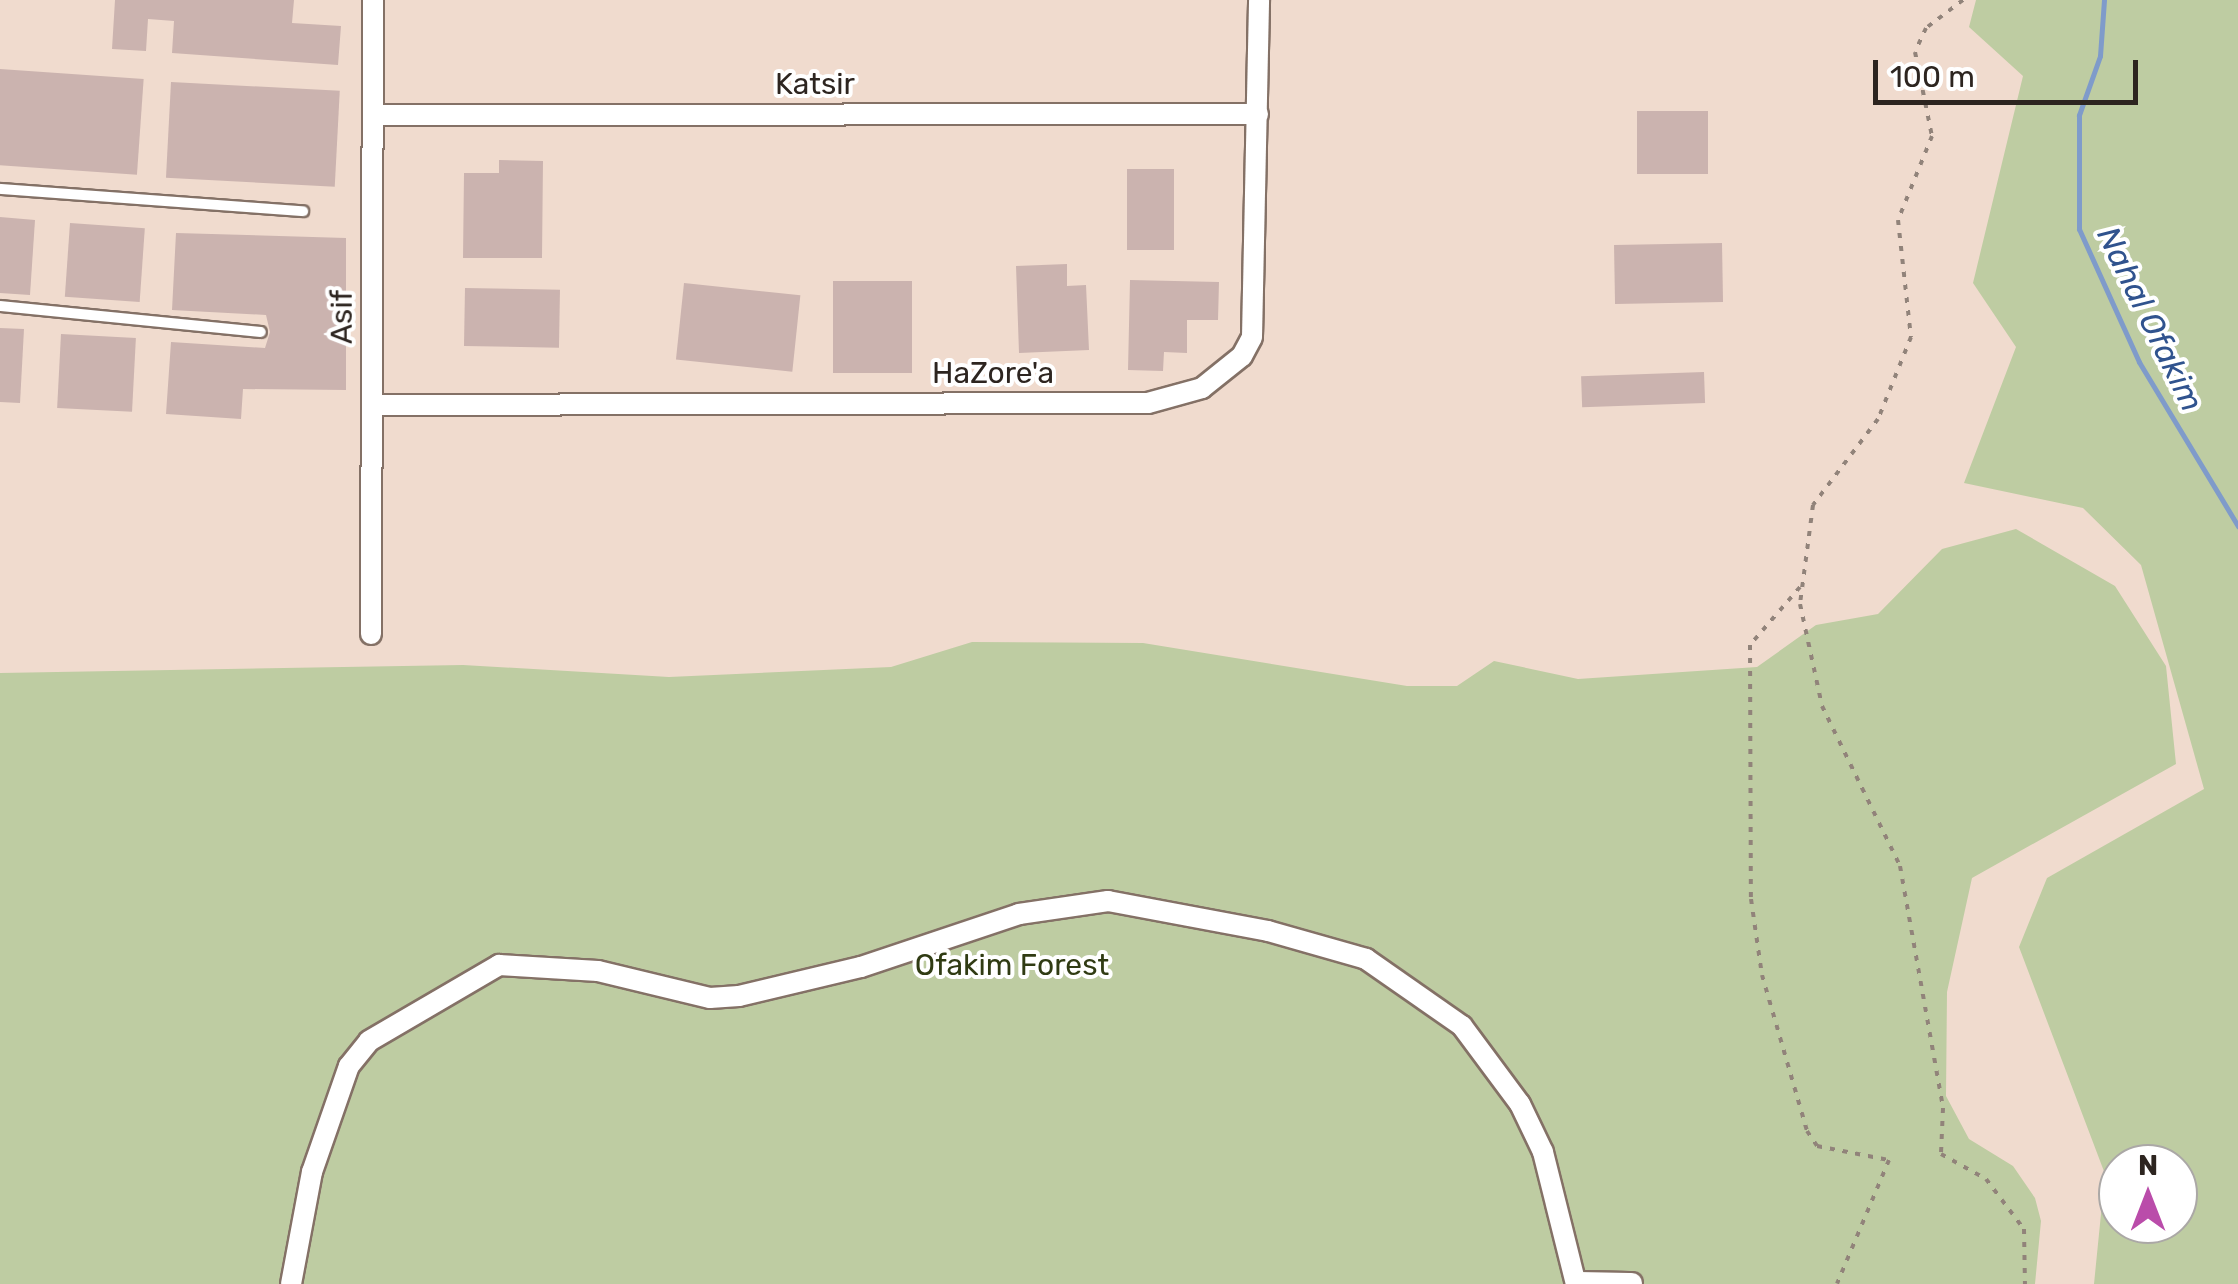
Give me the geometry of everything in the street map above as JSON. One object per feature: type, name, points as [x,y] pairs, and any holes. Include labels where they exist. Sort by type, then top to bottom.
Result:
[{"type":"street","name":"Asif","points":[[371,634],[373,0]]},
{"type":"street","name":"HaZore'a","points":[[372,405],[1179,397],[1225,373],[1252,337],[1259,0]]},
{"type":"street","name":"Katsir","points":[[372,115],[1258,114]]},
{"type":"street","points":[[290,1284],[312,1172],[349,1066],[369,1042],[500,966],[598,971],[710,998],[738,996],[860,968],[1019,914],[1108,901],[1268,930],[1366,959],[1462,1026],[1520,1104],[1543,1152],[1576,1283],[1632,1283]]},
{"type":"lane","points":[[0,189],[303,211]]},
{"type":"lane","points":[[0,306],[261,332]]},
{"type":"path","points":[[1963,0],[1926,28],[1914,52],[1932,124],[1898,220],[1910,338],[1878,419],[1813,506],[1800,588],[1804,648],[1822,706],[1900,866],[1943,1108],[1941,1154],[1962,1159],[1986,1179],[2024,1229],[2025,1284]]},
{"type":"path","points":[[1800,588],[1750,645],[1751,899],[1762,975],[1807,1131],[1817,1146],[1889,1160],[1837,1284]]},
{"type":"green space","points":[[1976,0],[2238,0],[2238,1284],[2094,1284],[2098,1244],[2198,1244],[2198,1144],[2098,1144],[2098,1156],[2019,947],[2047,878],[2204,789],[2141,565],[2083,508],[1964,483],[2016,347],[1973,283],[2023,76],[1969,27]]},
{"type":"green space","name":"Ofakim Forest","points":[[2016,529],[2115,586],[2166,666],[2176,764],[1972,878],[1947,992],[1946,1096],[1969,1139],[2013,1166],[2035,1198],[2041,1221],[2035,1284],[0,1284],[0,673],[463,665],[669,677],[891,667],[972,642],[1143,643],[1407,686],[1457,686],[1494,661],[1578,679],[1757,667],[1816,625],[1878,614],[1942,549]]},
{"type":"building","points":[[115,0],[294,0],[292,23],[341,26],[338,65],[172,53],[174,21],[148,19],[146,51],[112,49]]},
{"type":"building","points":[[0,69],[144,79],[137,175],[0,165]]},
{"type":"building","points":[[171,82],[340,91],[335,187],[166,178]]},
{"type":"building","points":[[1637,111],[1708,111],[1708,174],[1637,174]]},
{"type":"building","points":[[499,160],[543,161],[542,258],[463,258],[464,173],[499,173]]},
{"type":"building","points":[[1127,169],[1174,169],[1174,250],[1127,250]]},
{"type":"building","points":[[0,217],[35,220],[30,295],[0,293]]},
{"type":"building","points":[[70,223],[145,228],[140,302],[65,297]]},
{"type":"building","points":[[176,233],[346,238],[346,390],[243,389],[241,419],[166,414],[171,342],[265,348],[270,332],[266,315],[172,310]]},
{"type":"building","points":[[1722,243],[1723,302],[1615,304],[1614,245]]},
{"type":"building","points":[[1067,264],[1067,286],[1086,285],[1089,350],[1019,353],[1016,266]]},
{"type":"building","points":[[1130,280],[1219,282],[1218,320],[1187,320],[1187,353],[1164,352],[1163,371],[1128,370]]},
{"type":"building","points":[[833,281],[912,281],[912,373],[833,373]]},
{"type":"building","points":[[684,283],[800,295],[792,372],[676,360]]},
{"type":"building","points":[[465,288],[560,290],[559,348],[464,346]]},
{"type":"building","points":[[0,328],[24,329],[20,403],[0,402]]},
{"type":"building","points":[[61,334],[136,338],[132,412],[57,408]]},
{"type":"building","points":[[1704,372],[1705,403],[1582,407],[1581,376]]},
{"type":"waterway","name":"Nahal Ofakim","points":[[2104,0],[2100,56],[2079,115],[2079,229],[2139,362],[2238,526]]}]
